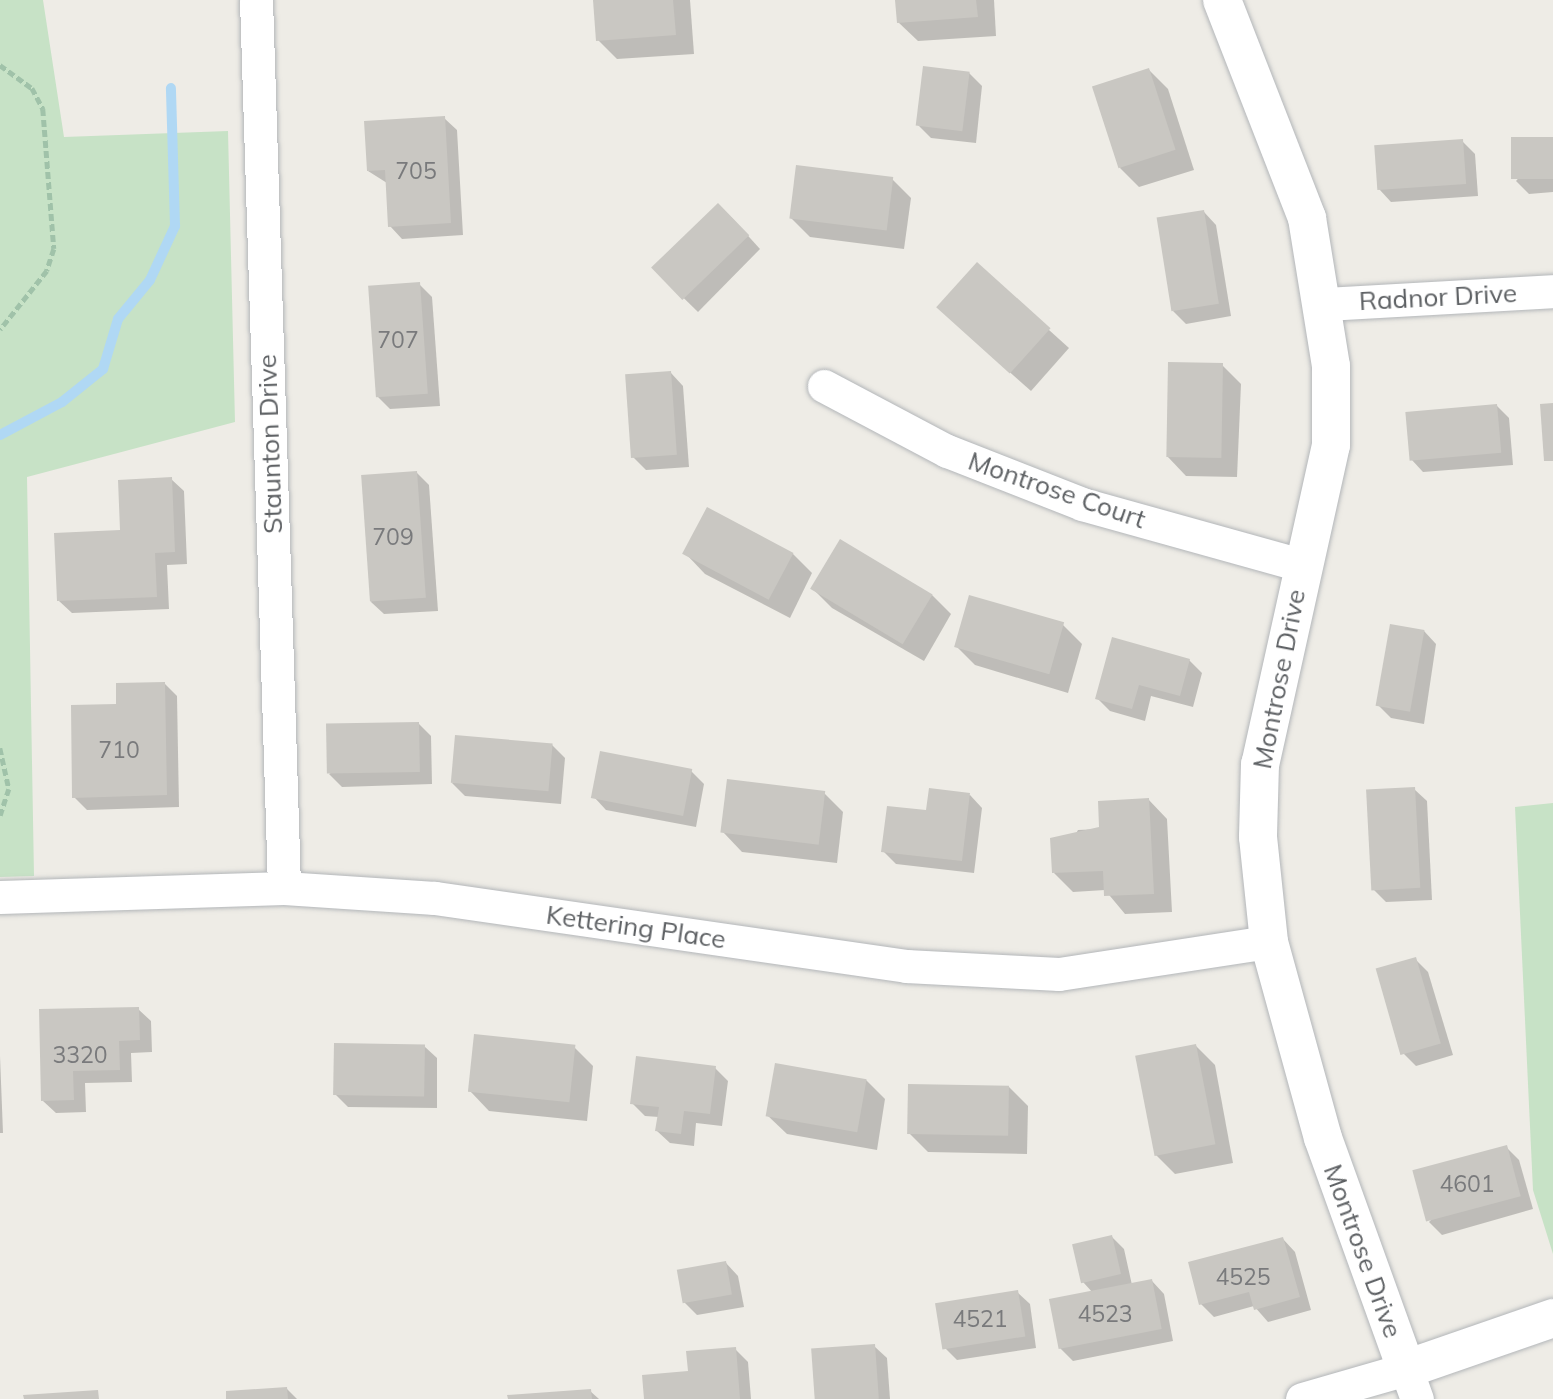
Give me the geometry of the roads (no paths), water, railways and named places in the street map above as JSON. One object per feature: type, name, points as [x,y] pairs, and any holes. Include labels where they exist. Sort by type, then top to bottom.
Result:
[{"type":"street","name":"Staunton Drive","points":[[256,0],[284,888]]},
{"type":"street","name":"Montrose Drive","points":[[1222,0],[1307,218],[1324,304],[1331,445],[1300,565],[1260,764],[1258,837],[1269,942],[1323,1138],[1412,1384]]},
{"type":"street","name":"Radnor Drive","points":[[1324,304],[1553,291]]},
{"type":"street","name":"Montrose Court","points":[[824,386],[947,451],[1082,504],[1300,565]]},
{"type":"street","name":"Kettering Place","points":[[0,897],[284,888],[435,898],[906,966],[1059,974],[1269,942]]},
{"type":"street","points":[[1302,1399],[1412,1384],[1553,1318]]},
{"type":"waterway","points":[[0,435],[62,402],[103,369],[118,319],[150,280],[175,226],[171,88]]}]
